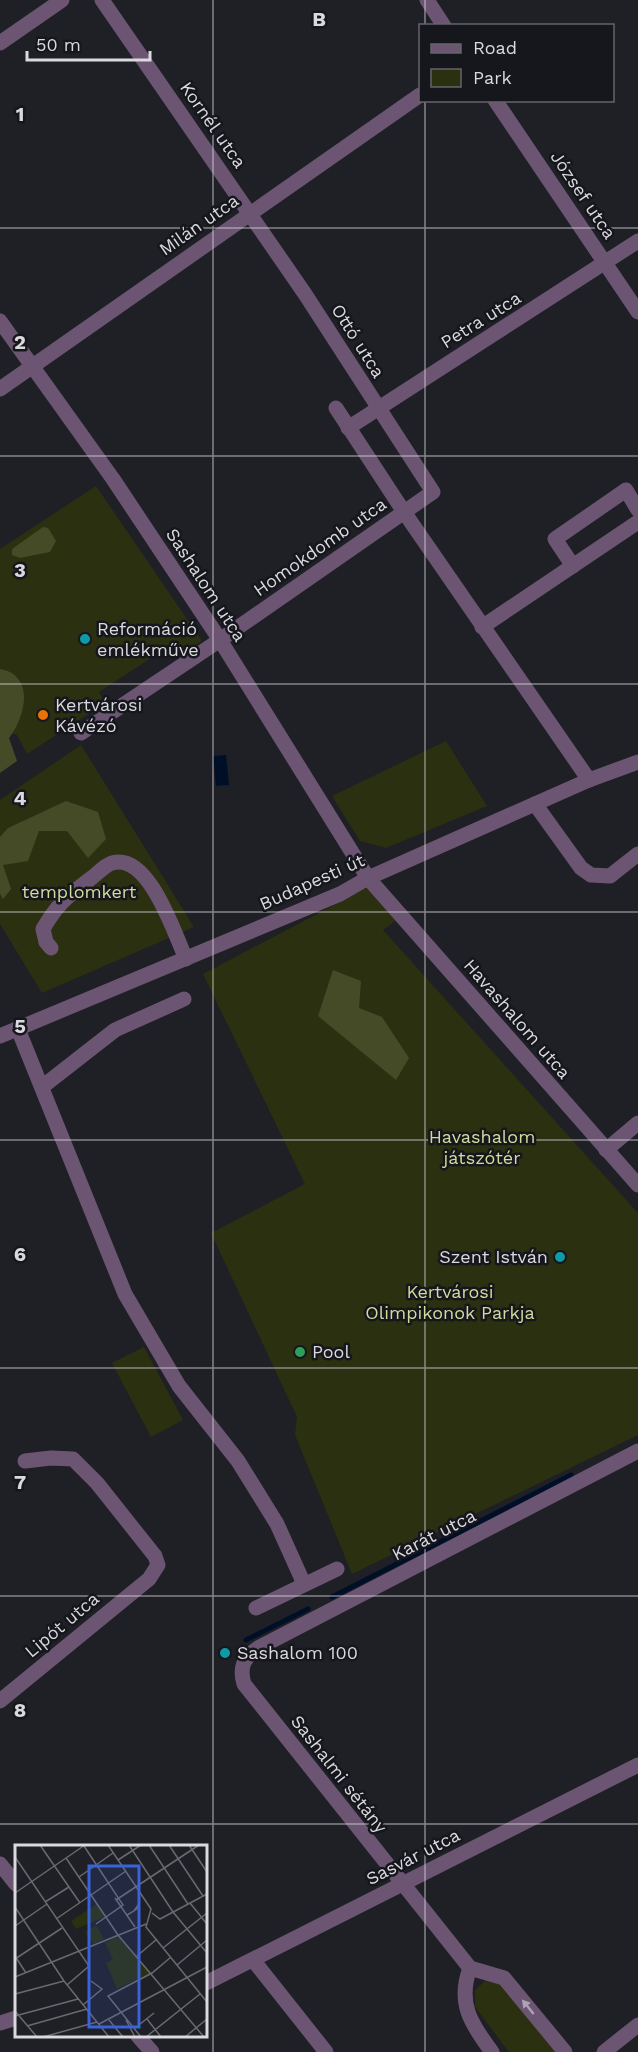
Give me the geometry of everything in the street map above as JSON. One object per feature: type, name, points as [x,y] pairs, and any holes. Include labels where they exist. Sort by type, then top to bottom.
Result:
[{"type":"street","points":[[0,43],[62,0]]},
{"type":"street","name":"Kornél utca","points":[[102,0],[250,213]]},
{"type":"street","points":[[427,0],[443,24]]},
{"type":"street","name":"Milán utca","points":[[0,389],[419,96]]},
{"type":"street","name":"József utca","points":[[496,102],[638,312]]},
{"type":"street","name":"Ottó utca","points":[[250,213],[433,492]]},
{"type":"street","name":"Petra utca","points":[[348,428],[638,242]]},
{"type":"street","name":"Sashalom utca","points":[[0,321],[113,479],[220,640],[368,878]]},
{"type":"street","points":[[336,408],[482,627],[589,780]]},
{"type":"street","points":[[573,566],[555,539],[626,490],[638,510]]},
{"type":"street","name":"Homokdomb utca","points":[[81,733],[433,492]]},
{"type":"street","points":[[482,627],[638,522]]},
{"type":"street","name":"Budapesti út","points":[[0,1036],[340,894],[368,878],[589,780],[638,762]]},
{"type":"street","points":[[535,804],[581,868],[591,875],[610,876],[638,854]]},
{"type":"street","points":[[51,948],[46,942],[43,929],[59,903],[112,863],[127,863],[145,875],[164,909],[186,959]]},
{"type":"street","name":"Havashalom utca","points":[[368,878],[638,1185]]},
{"type":"street","points":[[42,1087],[115,1030],[184,999]]},
{"type":"street","points":[[18,1029],[125,1294],[179,1386],[238,1461],[277,1524],[304,1584]]},
{"type":"street","points":[[606,1150],[638,1123]]},
{"type":"street","name":"Karát utca","points":[[248,1654],[638,1451]]},
{"type":"street","name":"Lipót utca","points":[[0,1701],[149,1579],[158,1564],[155,1556],[97,1483],[73,1459],[51,1458],[25,1461]]},
{"type":"street","points":[[256,1608],[337,1569]]},
{"type":"street","name":"Sashalmi sétány","points":[[248,1654],[242,1667],[244,1684],[470,1968]]},
{"type":"street","name":"Sasvár utca","points":[[207,1982],[638,1766]]},
{"type":"street","points":[[0,1864],[15,1883]]},
{"type":"street","points":[[252,1960],[326,2052]]},
{"type":"street","points":[[492,2052],[466,2011],[464,1985],[470,1968],[504,1978],[565,2052]]},
{"type":"street","points":[[0,2022],[15,2018]]},
{"type":"street","points":[[604,2052],[638,2025]]},
{"type":"street","points":[[139,2037],[152,2052]]},
{"type":"green space","points":[[96,486],[202,641],[181,654],[174,643],[99,692],[105,703],[27,754],[17,735],[0,729],[0,549]]},
{"type":"green space","points":[[43,527],[48,528],[56,541],[50,552],[20,558],[12,555],[12,549]]},
{"type":"green space","points":[[0,669],[19,679],[24,698],[20,719],[9,738],[17,761],[0,773]]},
{"type":"green space","points":[[446,741],[487,806],[386,848],[360,841],[332,796]]},
{"type":"green space","name":"templomkert","points":[[81,745],[194,927],[42,993],[0,924],[0,800]]},
{"type":"green space","points":[[66,801],[98,812],[106,839],[88,858],[67,831],[39,831],[28,861],[3,865],[11,889],[3,899],[0,894],[0,837],[8,828]]},
{"type":"green space","name":"Kertvárosi Olimpikonok Parkja","points":[[372,885],[398,919],[383,930],[638,1213],[638,1435],[352,1574],[295,1435],[297,1417],[211,1233],[305,1184],[203,974]]},
{"type":"green space","points":[[333,970],[361,981],[359,1008],[382,1017],[409,1058],[396,1080],[318,1016]]},
{"type":"green space","points":[[144,1347],[183,1420],[151,1437],[112,1363]]},
{"type":"green space","points":[[487,1979],[501,1983],[557,2052],[509,2052],[475,2007],[475,1990]]},
{"type":"water","points":[[226,755],[229,785],[216,786],[213,756]]},
{"type":"waterway","points":[[332,1597],[571,1475]]},
{"type":"waterway","points":[[246,1640],[308,1609]]},
{"type":"place","name":"Reformáció emlékműve","points":[[85,639]]},
{"type":"place","name":"Kertvárosi Kávézó","points":[[43,715]]},
{"type":"place","name":"Szent István","points":[[560,1257]]},
{"type":"place","name":"Pool","points":[[300,1352]]},
{"type":"place","name":"Sashalom 100","points":[[225,1653]]},
{"type":"park label","name":"Havashalom játszótér","points":[[482,1147]]}]
